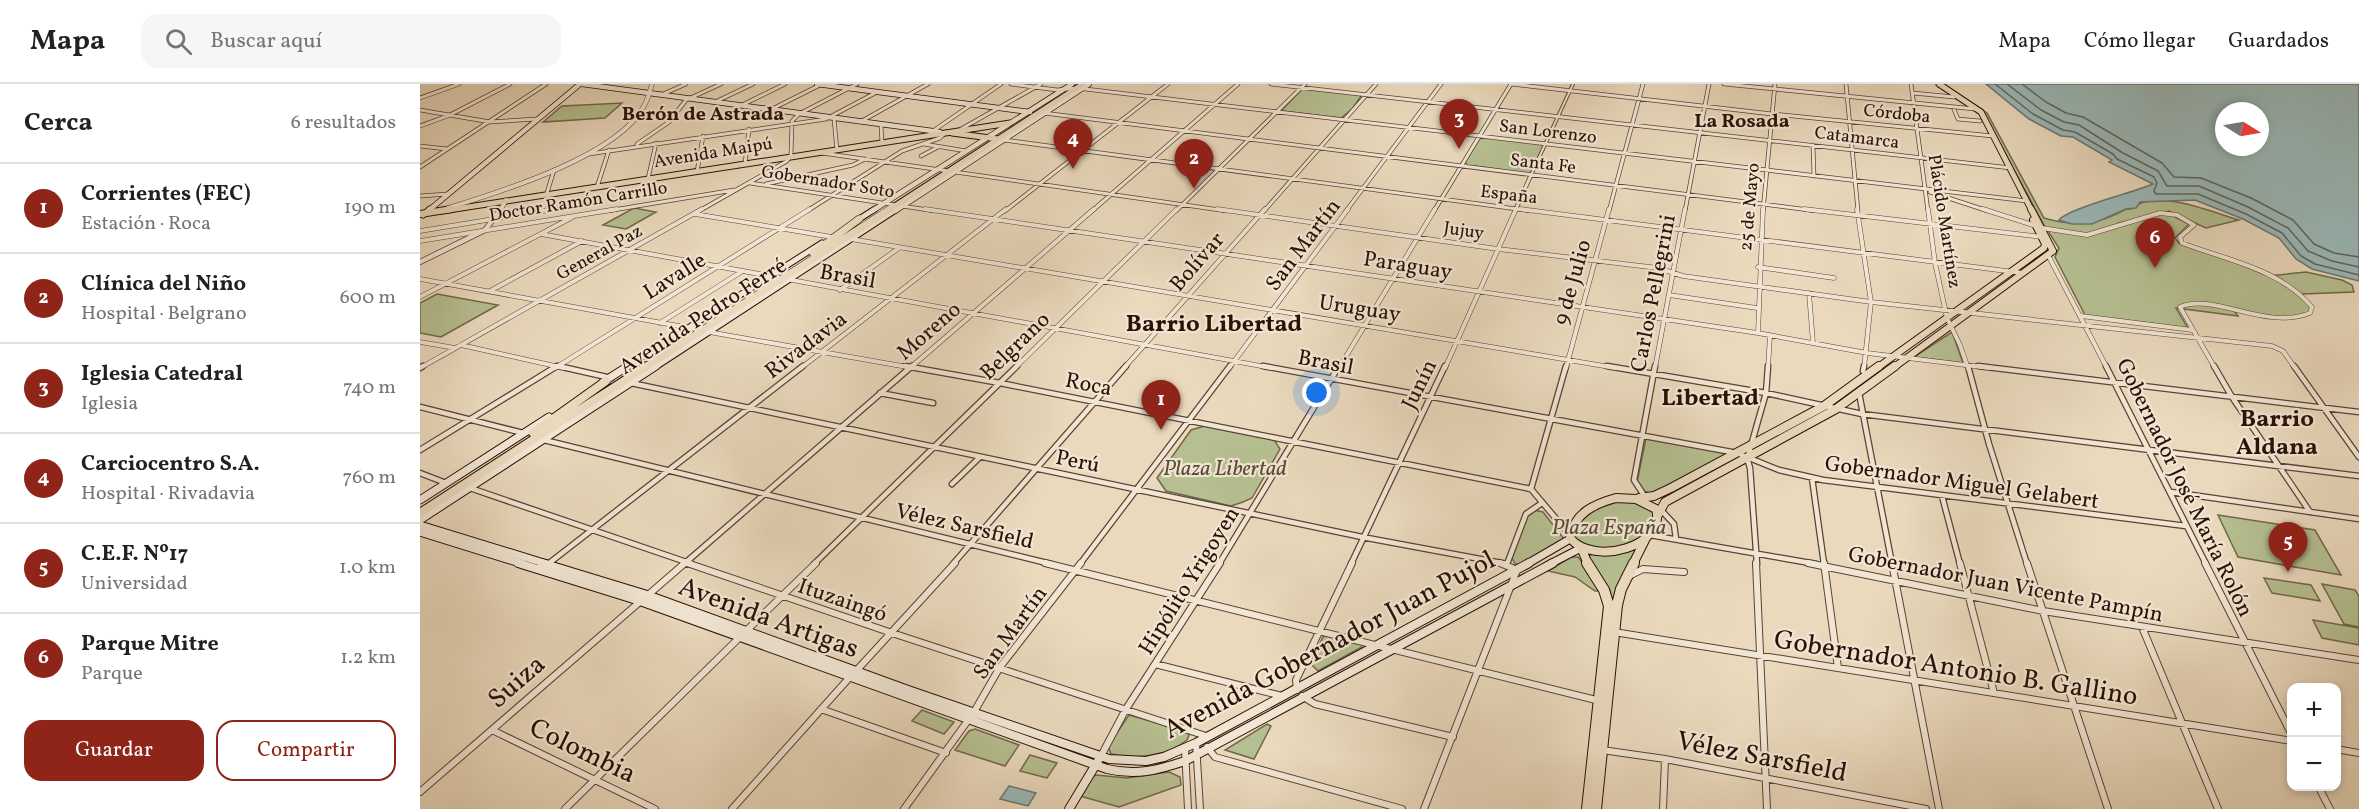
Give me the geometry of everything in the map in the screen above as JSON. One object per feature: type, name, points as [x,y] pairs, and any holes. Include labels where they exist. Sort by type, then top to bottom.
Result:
[{"type":"highway","points":[[996,139],[1077,86]]},
{"type":"highway","name":"Avenida Pedro Ferré","points":[[777,279],[806,258],[996,139]]},
{"type":"highway","name":"Avenida Pedro Ferré","points":[[420,507],[528,436],[777,279],[840,242],[893,205]]},
{"type":"highway","points":[[840,242],[885,217]]},
{"type":"highway","points":[[806,258],[859,219]]},
{"type":"highway","points":[[528,436],[644,374]]},
{"type":"highway","points":[[528,436],[608,379]]},
{"type":"highway","name":"Avenida Pedro Ferré","points":[[420,513],[528,436]]},
{"type":"main road","points":[[422,215],[581,84],[944,132]]},
{"type":"main road","points":[[818,84],[1037,112]]},
{"type":"main road","points":[[996,139],[1025,126],[1037,112],[1065,88],[1089,84]]},
{"type":"main road","points":[[1934,84],[1971,109],[1991,135]]},
{"type":"main road","points":[[1596,809],[1617,605],[1627,578],[1665,502],[1836,409],[1898,364],[1948,318],[1969,313],[2054,249],[2035,225],[1978,110],[1939,84]]},
{"type":"main road","points":[[962,132],[1010,123],[1037,112]]},
{"type":"main road","points":[[996,139],[1010,123]]},
{"type":"main road","name":"Avenida Maipú","points":[[422,215],[944,132],[962,132],[996,139]]},
{"type":"main road","name":"Avenida Pedro Ferré","points":[[777,279],[859,219],[893,205],[946,171],[966,152],[996,139]]},
{"type":"main road","name":"Avenida Maipú","points":[[422,215],[505,201]]},
{"type":"main road","points":[[1648,501],[1824,406],[2044,248],[2045,237],[2042,228],[2025,201]]},
{"type":"main road","name":"Avenida Pedro Ferré","points":[[608,379],[698,330],[777,279],[851,239],[885,217],[893,205]]},
{"type":"main road","name":"Avenida Pedro Ferré","points":[[420,522],[631,383],[698,330]]},
{"type":"main road","name":"Avenida Pedro Ferré","points":[[420,500],[528,436]]},
{"type":"main road","points":[[1587,809],[1609,606],[1606,590],[1583,557],[1581,550],[1569,536],[1575,518],[1590,506],[1609,499],[1630,498],[1648,501],[1659,512]]},
{"type":"main road","name":"Avenida Artigas","points":[[420,522],[548,564],[1099,760]]},
{"type":"main road","name":"Avenida Artigas","points":[[420,532],[644,598]]},
{"type":"main road","name":"Avenida Gobernador Juan Pujol","points":[[1099,760],[1146,761],[1164,757],[1196,743],[1517,570],[1569,536]]},
{"type":"main road","points":[[1581,550],[1616,551],[1647,536]]},
{"type":"main road","name":"Avenida Gobernador Juan Pujol","points":[[1099,760],[1115,771],[1134,774],[1150,772],[1185,761],[1512,584],[1581,550]]},
{"type":"main road","points":[[1068,809],[1099,760]]},
{"type":"street","points":[[420,98],[459,84]]},
{"type":"street","points":[[420,126],[450,115],[510,84]]},
{"type":"street","points":[[420,167],[546,84]]},
{"type":"street","points":[[439,211],[505,190],[586,154],[627,127],[644,107],[651,93],[652,84]]},
{"type":"street","points":[[662,95],[686,84]]},
{"type":"street","points":[[637,146],[669,122],[689,99],[721,84]]},
{"type":"street","points":[[715,102],[753,84]]},
{"type":"street","points":[[740,106],[785,84]]},
{"type":"street","points":[[770,110],[818,84]]},
{"type":"street","points":[[791,156],[791,123],[799,114],[857,84]]},
{"type":"street","points":[[860,122],[928,84]]},
{"type":"street","points":[[933,131],[1000,84]]},
{"type":"street","points":[[1011,84],[1057,90],[1065,88]]},
{"type":"street","points":[[962,132],[972,123],[1041,84]]},
{"type":"street","name":"Rivadavia","points":[[548,564],[1168,84]]},
{"type":"street","name":"Moreno","points":[[644,598],[1238,84]]},
{"type":"street","name":"Catamarca","points":[[1271,84],[2008,167]]},
{"type":"street","name":"Bolívar","points":[[732,809],[970,546],[1144,345],[1376,84]]},
{"type":"street","name":"San Martín","points":[[904,809],[972,716],[1000,667],[1191,420],[1441,84]]},
{"type":"street","name":"Córdoba","points":[[1512,84],[1772,114],[1991,135]]},
{"type":"street","name":"Hipólito Yrigoyen","points":[[1099,760],[1126,710],[1198,599],[1512,84]]},
{"type":"street","name":"Junín","points":[[1296,688],[1296,680],[1362,537],[1458,340],[1573,84]]},
{"type":"street","name":"9 de Julio","points":[[1531,489],[1606,220],[1630,124],[1643,84]]},
{"type":"street","name":"Carlos Pellegrini","points":[[1648,501],[1634,480],[1709,84]]},
{"type":"street","points":[[1724,84],[1775,87],[1978,110]]},
{"type":"street","points":[[1846,84],[1858,216],[1871,302],[1867,353],[1863,371]]},
{"type":"street","name":"Plácido Martínez","points":[[1911,84],[1935,263],[1948,318],[1966,365],[2108,809]]},
{"type":"street","name":"San Lorenzo","points":[[1077,86],[1214,105],[2025,201]]},
{"type":"street","name":"Belgrano","points":[[565,809],[1304,86]]},
{"type":"street","name":"25 de Mayo","points":[[1758,333],[1757,285],[1761,204],[1775,87]]},
{"type":"street","points":[[791,123],[832,118],[877,92]]},
{"type":"street","points":[[1912,93],[1954,97]]},
{"type":"street","points":[[1953,107],[1958,119],[1980,121]]},
{"type":"street","points":[[420,110],[490,122],[537,119]]},
{"type":"street","name":"Santa Fe","points":[[1037,112],[1761,204],[2045,237]]},
{"type":"street","points":[[586,154],[822,117]]},
{"type":"street","points":[[832,118],[837,149]]},
{"type":"street","points":[[881,125],[882,142]]},
{"type":"street","points":[[745,163],[749,130]]},
{"type":"street","name":"Lavalle","points":[[420,450],[559,366],[902,151],[940,138],[944,132]]},
{"type":"street","points":[[697,171],[703,137]]},
{"type":"street","name":"España","points":[[996,139],[1759,241],[2022,273]]},
{"type":"street","points":[[648,179],[656,143]]},
{"type":"street","points":[[922,144],[966,152]]},
{"type":"street","points":[[1814,145],[1814,176]]},
{"type":"street","points":[[420,146],[449,149]]},
{"type":"street","points":[[921,156],[938,147]]},
{"type":"street","points":[[597,187],[609,150]]},
{"type":"street","name":"Jujuy","points":[[820,152],[1498,249],[1594,260],[1673,272],[1683,276],[1871,302],[1948,318]]},
{"type":"street","name":"General Paz","points":[[420,368],[740,189],[791,156]]},
{"type":"street","points":[[763,185],[853,165],[865,159]]},
{"type":"street","points":[[546,195],[554,170]]},
{"type":"street","name":"Gobernador Soto","points":[[750,183],[893,205]]},
{"type":"street","name":"Doctor Ramón Carrillo","points":[[420,241],[740,189]]},
{"type":"street","points":[[1925,189],[2042,228],[2092,235],[2099,230],[2160,213],[2177,215],[2194,225],[2180,237],[2182,243],[2226,257],[2300,292],[2312,307],[2310,313],[2305,316],[2291,319],[2252,315],[2198,302],[2185,302],[2180,307],[2232,397],[2310,512]]},
{"type":"street","points":[[420,196],[448,194]]},
{"type":"street","points":[[420,262],[485,230],[495,219],[505,201]]},
{"type":"street","name":"Paraguay","points":[[893,205],[1582,306],[1758,333],[1867,353],[2359,412]]},
{"type":"street","points":[[420,231],[567,207]]},
{"type":"street","points":[[695,214],[832,237]]},
{"type":"street","points":[[420,297],[576,215]]},
{"type":"street","name":"Brasil","points":[[541,234],[1737,453]]},
{"type":"street","name":"Uruguay","points":[[851,239],[1568,358],[1766,393],[1862,414],[2359,476]]},
{"type":"street","points":[[490,291],[582,241]]},
{"type":"street","points":[[840,290],[899,248]]},
{"type":"street","name":"Gobernador José María Rolón","points":[[2048,255],[2287,726]]},
{"type":"street","points":[[1758,267],[1834,278]]},
{"type":"street","points":[[660,323],[741,272]]},
{"type":"street","name":"Roca","points":[[420,279],[1000,382],[1531,489]]},
{"type":"street","points":[[1809,294],[1813,343]]},
{"type":"street","points":[[1669,295],[1757,308]]},
{"type":"street","points":[[1957,312],[2278,348],[2283,351],[2359,457]]},
{"type":"street","points":[[2081,316],[2192,330]]},
{"type":"street","points":[[1767,809],[1756,552],[1747,459],[1766,393],[1770,335]]},
{"type":"street","points":[[420,342],[455,348]]},
{"type":"street","points":[[461,345],[608,379]]},
{"type":"street","name":"Perú","points":[[631,383],[933,448],[1139,488],[1249,514],[1507,564],[1517,570]]},
{"type":"street","points":[[880,393],[933,403]]},
{"type":"street","points":[[1859,393],[1893,580],[1939,809]]},
{"type":"street","points":[[420,407],[528,436]]},
{"type":"street","name":"Vélez Sarsfield","points":[[544,440],[1380,645]]},
{"type":"street","points":[[2351,446],[2359,447]]},
{"type":"street","name":"Gobernador Miguel Gelabert","points":[[1737,453],[1755,463],[1812,478],[2010,506],[2186,526]]},
{"type":"street","points":[[952,484],[980,457]]},
{"type":"street","points":[[420,473],[446,483]]},
{"type":"street","points":[[1812,478],[1838,669]]},
{"type":"street","name":"Ituzaingó","points":[[470,488],[892,633],[1207,737]]},
{"type":"street","points":[[1531,489],[1569,536]]},
{"type":"street","points":[[2170,492],[2359,519]]},
{"type":"street","points":[[1942,496],[1994,693]]},
{"type":"street","points":[[1507,564],[1526,514],[1542,503]]},
{"type":"street","points":[[1659,512],[1674,524],[1676,539]]},
{"type":"street","name":"Gobernador Juan Vicente Pampín","points":[[1647,536],[1756,552],[2043,611],[2359,660]]},
{"type":"street","points":[[1627,578],[1643,569],[1684,572]]},
{"type":"street","points":[[1424,809],[1517,570]]},
{"type":"street","name":"Suiza","points":[[420,792],[644,598]]},
{"type":"street","points":[[2142,627],[2218,809]]},
{"type":"street","name":"Gobernador Antonio B. Gallino","points":[[1614,632],[2074,708],[2287,740]]},
{"type":"street","name":"Avenida Gobernador Juan Pujol","points":[[1380,645],[1393,648]]},
{"type":"street","points":[[1393,648],[1600,701]]},
{"type":"street","points":[[1155,664],[1282,696]]},
{"type":"street","points":[[1296,688],[1302,696],[1315,704],[1453,737]]},
{"type":"street","points":[[821,710],[946,753]]},
{"type":"street","name":"Colombia","points":[[492,730],[655,809]]},
{"type":"street","points":[[1207,737],[1207,749],[1215,757],[1402,809]]},
{"type":"street","points":[[1196,743],[1200,809]]},
{"type":"street","points":[[1185,748],[1188,809]]},
{"type":"street","points":[[1594,758],[1603,748]]},
{"type":"street","name":"Vélez Sarsfield","points":[[1603,748],[1926,809]]},
{"type":"street","points":[[2341,750],[2359,753]]},
{"type":"street","points":[[1663,809],[1665,759]]},
{"type":"street","points":[[2321,791],[2330,809]]},
{"type":"green space","points":[[1941,84],[1987,113],[2044,218],[2066,223],[2086,223],[2154,200],[2183,203],[2239,220],[2206,228],[2169,211],[2119,223],[2123,225],[2169,214],[2189,224],[2175,238],[2180,244],[2268,276],[2306,272],[2342,280],[2352,285],[2354,292],[2302,294],[2310,306],[2309,312],[2289,318],[2234,311],[2238,316],[2176,308],[2188,328],[2085,315],[2055,257],[2059,248],[1983,113]]},
{"type":"green space","points":[[1303,88],[1362,95],[1352,109],[1341,118],[1281,111]]},
{"type":"green space","points":[[622,103],[605,118],[543,122],[562,106]]},
{"type":"green space","points":[[1486,137],[1545,144],[1531,174],[1467,165],[1465,162],[1479,139]]},
{"type":"green space","points":[[634,208],[656,212],[626,229],[603,225]]},
{"type":"green space","points":[[437,294],[498,305],[441,337],[420,333],[420,303]]},
{"type":"green space","points":[[1952,332],[1963,363],[1914,357]]},
{"type":"green space","name":"Plaza Libertad","points":[[1208,425],[1273,438],[1280,449],[1252,498],[1231,506],[1166,491],[1157,478],[1191,430]]},
{"type":"green space","points":[[1646,438],[1729,453],[1655,493],[1648,493],[1637,482]]},
{"type":"green space","name":"Plaza España","points":[[1633,500],[1647,506],[1653,512],[1654,521],[1650,529],[1642,536],[1621,546],[1601,550],[1590,549],[1572,538],[1580,517],[1608,502]]},
{"type":"green space","points":[[1534,510],[1543,512],[1564,539],[1521,564],[1515,564],[1512,558],[1528,514]]},
{"type":"green space","points":[[2218,515],[2315,530],[2341,575],[2238,557]]},
{"type":"green space","points":[[1632,549],[1636,552],[1613,610],[1610,590],[1587,557],[1592,554]]},
{"type":"green space","points":[[1571,557],[1578,557],[1599,585],[1599,591],[1595,591],[1575,577],[1548,571]]},
{"type":"green space","points":[[2264,578],[2311,585],[2320,601],[2272,593]]},
{"type":"green space","points":[[2322,584],[2355,590],[2359,596],[2359,627],[2344,624]]},
{"type":"green space","points":[[2313,620],[2359,628],[2359,645],[2322,638]]},
{"type":"green space","points":[[1325,633],[1362,644],[1362,647],[1318,671],[1310,663]]},
{"type":"green space","points":[[922,710],[954,722],[944,734],[912,721]]},
{"type":"green space","points":[[1129,715],[1187,731],[1189,735],[1187,740],[1161,753],[1131,757],[1111,754],[1108,746]]},
{"type":"green space","points":[[1267,724],[1271,726],[1254,759],[1225,750]]},
{"type":"green space","points":[[975,729],[1019,745],[1005,766],[955,750],[969,731]]},
{"type":"green space","points":[[1030,755],[1057,763],[1047,778],[1020,771]]},
{"type":"green space","points":[[1169,772],[1180,777],[1181,785],[1119,807],[1080,796],[1090,778],[1096,775],[1127,778]]},
{"type":"water","points":[[1986,84],[2359,84],[2359,281],[2312,269],[2296,259],[2279,238],[2243,219],[2195,200],[2140,202],[2136,208],[2126,209],[2092,224],[2072,224],[2059,220],[2088,206],[2153,184],[2109,162],[2112,160],[2073,137],[2061,136],[2029,119]]},
{"type":"water","points":[[1009,786],[1036,793],[1028,806],[1000,799]]},
{"type":"place","name":"Iglesia Catedral","points":[[1459,149]]},
{"type":"place","name":"Carciocentro S.A.","points":[[1073,169]]},
{"type":"place","name":"Clínica del Niño","points":[[1194,189]]},
{"type":"place","name":"Parque Mitre","points":[[2155,268]]},
{"type":"place","name":"Corrientes (FEC)","points":[[1161,430]]},
{"type":"place","name":"C.E.F. Nº17","points":[[2288,572]]},
{"type":"district","name":"Berón de Astrada","points":[[703,113]]},
{"type":"district","name":"La Rosada","points":[[1742,120]]},
{"type":"district","name":"Barrio Libertad","points":[[1214,323]]},
{"type":"district","name":"Libertad","points":[[1710,397]]},
{"type":"district","name":"Barrio Aldana","points":[[2277,432]]}]
